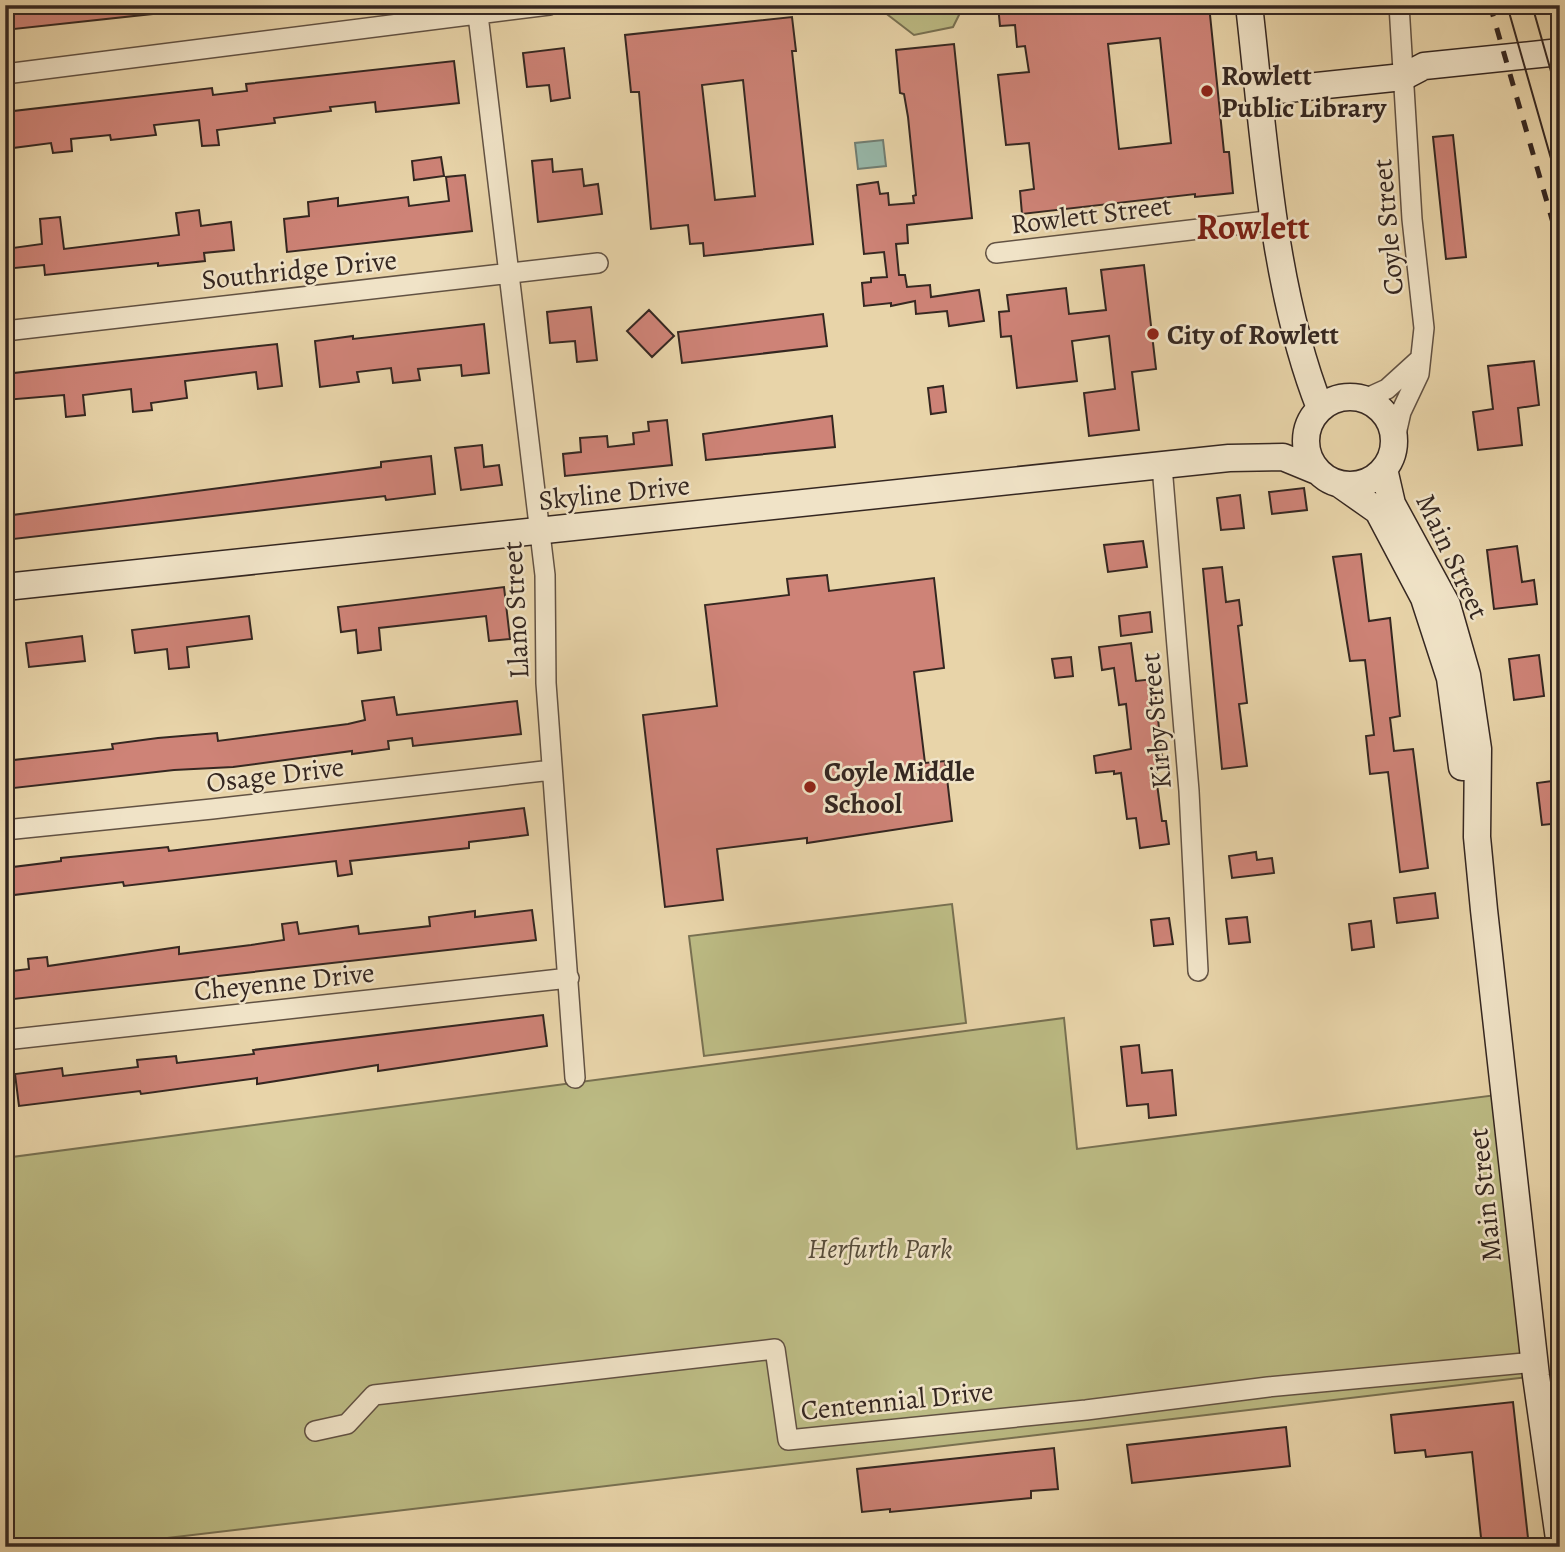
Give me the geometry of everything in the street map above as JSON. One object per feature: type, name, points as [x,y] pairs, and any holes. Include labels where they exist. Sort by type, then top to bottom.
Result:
[{"type":"street","points":[[5,74],[549,5]]},
{"type":"street","points":[[1249,5],[1275,220],[1315,416],[1306,449],[1317,471]]},
{"type":"street","name":"Coyle Street","points":[[1394,443],[1401,412],[1419,374],[1424,313],[1412,219],[1399,5]]},
{"type":"street","name":"Llano Street","points":[[478,15],[545,575],[551,770],[575,1078]]},
{"type":"street","points":[[1259,92],[1403,77],[1424,66],[1560,52]]},
{"type":"street","points":[[1403,77],[1423,84],[1560,70]]},
{"type":"street","name":"Rowlett Street","points":[[996,253],[1275,220]]},
{"type":"street","name":"Southridge Drive","points":[[5,331],[509,275],[598,262]]},
{"type":"street","points":[[1297,326],[1314,359],[1356,398],[1387,416],[1394,443]]},
{"type":"street","points":[[1315,416],[1356,398],[1387,389],[1420,359]]},
{"type":"street","name":"Skyline Drive","points":[[1229,458],[1286,439],[1315,416]]},
{"type":"street","name":"Main Street","points":[[1341,485],[1357,485],[1372,480],[1384,469],[1394,443]]},
{"type":"street","name":"Skyline Drive","points":[[5,587],[1229,458],[1283,457],[1317,471]]},
{"type":"street","name":"Kirby Street","points":[[1162,466],[1189,791],[1198,971]]},
{"type":"street","name":"Main Street","points":[[1384,469],[1392,505],[1433,574],[1460,644],[1478,749],[1477,837],[1535,1362],[1560,1546]]},
{"type":"street","name":"Main Street","points":[[1317,471],[1378,511],[1432,616],[1450,678],[1467,808],[1477,837]]},
{"type":"street","name":"Osage Drive","points":[[5,830],[551,770]]},
{"type":"street","name":"Cheyenne Drive","points":[[5,1040],[569,978]]},
{"type":"street","name":"Centennial Drive","points":[[315,1431],[347,1424],[374,1395],[775,1349],[788,1440],[1086,1410],[1268,1387],[1535,1362]]},
{"type":"green space","points":[[875,5],[964,5],[953,27],[914,35]]},
{"type":"green space","points":[[952,904],[966,1023],[704,1056],[689,936]]},
{"type":"green space","name":"Herfurth Park","points":[[1064,1018],[1077,1149],[1496,1095],[1536,1376],[91,1547],[5,1547],[5,1158]]},
{"type":"shaded area","points":[[883,140],[886,166],[858,169],[855,143]]},
{"type":"building","points":[[5,5],[151,5],[152,14],[5,30]]},
{"type":"building","points":[[998,5],[1209,5],[1224,152],[1229,152],[1233,193],[1195,197],[1195,194],[1022,214],[1020,191],[1034,189],[1029,143],[1006,145],[998,75],[1029,72],[1025,46],[1017,47],[1015,25],[1000,26]],"holes":[[[1160,38],[1171,143],[1119,149],[1108,44]]]},
{"type":"building","points":[[792,17],[796,51],[792,51],[813,244],[704,256],[703,243],[690,244],[688,225],[651,229],[639,92],[631,92],[625,35]],"holes":[[[743,80],[755,196],[715,200],[702,85]]]},
{"type":"building","points":[[954,44],[972,218],[907,225],[908,243],[896,244],[899,275],[905,275],[907,287],[930,285],[931,297],[979,290],[984,321],[949,326],[947,311],[916,314],[915,301],[891,306],[891,303],[864,306],[862,283],[871,282],[871,278],[887,277],[884,252],[864,254],[857,185],[878,182],[880,194],[888,193],[889,205],[914,203],[913,196],[916,195],[908,117],[904,94],[900,93],[896,50]]},
{"type":"building","points":[[564,48],[570,98],[551,101],[549,85],[527,87],[523,53]]},
{"type":"building","points":[[454,61],[459,103],[376,112],[375,102],[330,107],[331,111],[274,118],[275,123],[217,130],[219,145],[202,146],[199,120],[154,125],[156,135],[111,140],[110,135],[71,139],[72,151],[53,153],[51,143],[5,149],[5,112],[212,88],[213,95],[247,91],[246,84]]},
{"type":"building","points":[[1453,135],[1466,257],[1446,259],[1433,137]]},
{"type":"building","points":[[441,157],[444,176],[414,180],[412,161]]},
{"type":"building","points":[[552,159],[553,172],[582,169],[584,186],[598,184],[602,214],[538,222],[532,161]]},
{"type":"building","points":[[465,175],[472,231],[287,252],[284,219],[309,216],[308,202],[338,198],[338,206],[408,197],[409,206],[449,201],[446,177]]},
{"type":"building","points":[[199,210],[201,226],[231,222],[234,250],[204,253],[205,261],[158,266],[158,263],[45,275],[44,265],[5,269],[5,249],[42,244],[40,219],[60,217],[64,249],[179,235],[176,213]]},
{"type":"building","points":[[1144,265],[1156,369],[1132,372],[1139,430],[1089,436],[1084,393],[1115,389],[1109,336],[1072,341],[1077,381],[1017,388],[1011,336],[1001,337],[999,312],[1009,311],[1007,295],[1066,288],[1069,314],[1106,310],[1101,270]]},
{"type":"building","points":[[591,307],[597,360],[577,362],[575,341],[550,343],[547,312]]},
{"type":"building","points":[[649,310],[674,336],[652,357],[627,331]]},
{"type":"building","points":[[823,314],[827,346],[682,363],[678,332]]},
{"type":"building","points":[[484,324],[489,373],[462,376],[461,365],[418,369],[420,380],[393,383],[391,368],[357,372],[359,382],[320,387],[315,341]]},
{"type":"building","points":[[277,344],[282,386],[258,389],[256,372],[185,381],[187,398],[151,403],[152,410],[133,412],[131,389],[83,395],[85,415],[66,417],[64,395],[5,400],[5,374]]},
{"type":"building","points":[[1534,361],[1539,405],[1518,408],[1522,445],[1478,450],[1473,412],[1493,409],[1488,366]]},
{"type":"building","points":[[943,386],[946,412],[931,414],[928,388]]},
{"type":"building","points":[[832,416],[835,447],[706,460],[703,434]]},
{"type":"building","points":[[667,420],[672,465],[565,476],[563,454],[581,452],[580,438],[607,436],[608,447],[634,444],[633,433],[649,431],[648,422]]},
{"type":"building","points":[[482,445],[484,467],[499,465],[502,485],[461,490],[455,448]]},
{"type":"building","points":[[431,456],[435,494],[386,500],[385,496],[5,540],[5,516],[381,467],[381,462]]},
{"type":"building","points":[[1304,488],[1307,510],[1272,514],[1269,492]]},
{"type":"building","points":[[1240,495],[1244,528],[1221,530],[1217,498]]},
{"type":"building","points":[[1143,541],[1147,567],[1108,572],[1104,545]]},
{"type":"building","points":[[1517,546],[1522,582],[1534,580],[1537,604],[1494,609],[1487,550]]},
{"type":"building","points":[[1361,554],[1369,621],[1390,618],[1400,716],[1390,718],[1394,751],[1413,749],[1428,868],[1400,872],[1388,772],[1370,774],[1366,736],[1374,735],[1365,660],[1350,661],[1333,557]]},
{"type":"building","points":[[1222,567],[1226,602],[1239,600],[1242,625],[1238,626],[1247,703],[1239,704],[1247,766],[1222,769],[1203,569]]},
{"type":"building","name":"Coyle Middle School","points":[[827,575],[829,591],[934,578],[944,668],[914,672],[925,763],[945,761],[952,821],[807,843],[807,838],[717,849],[723,900],[665,907],[643,715],[717,706],[705,605],[789,595],[787,579]]},
{"type":"building","points":[[504,587],[510,639],[489,641],[486,616],[379,628],[381,650],[358,653],[356,630],[341,632],[338,607]]},
{"type":"building","points":[[1150,612],[1152,632],[1121,636],[1119,616]]},
{"type":"building","points":[[249,616],[252,639],[187,647],[189,667],[169,669],[167,649],[135,653],[132,630]]},
{"type":"building","points":[[82,636],[85,661],[29,667],[26,643]]},
{"type":"building","points":[[1131,643],[1136,681],[1154,679],[1163,768],[1155,769],[1162,821],[1166,821],[1169,844],[1140,848],[1136,818],[1127,819],[1121,773],[1096,773],[1094,756],[1131,749],[1126,704],[1119,705],[1114,668],[1102,670],[1099,647]]},
{"type":"building","points":[[1539,655],[1544,696],[1514,700],[1509,659]]},
{"type":"building","points":[[1071,657],[1073,676],[1055,678],[1052,659]]},
{"type":"building","points":[[394,697],[397,715],[517,701],[521,734],[413,746],[412,738],[388,741],[389,749],[352,754],[352,751],[233,767],[174,770],[5,789],[5,761],[113,749],[112,744],[158,738],[217,733],[218,741],[348,724],[365,720],[362,701]]},
{"type":"building","points":[[1560,780],[1560,823],[1542,825],[1537,783]]},
{"type":"building","points":[[524,808],[528,835],[469,842],[469,848],[350,861],[352,874],[338,876],[336,861],[124,886],[123,882],[5,896],[5,868],[61,861],[61,858],[168,847],[169,851]]},
{"type":"building","points":[[1256,852],[1257,860],[1272,858],[1274,873],[1232,878],[1229,856]]},
{"type":"building","points":[[1435,893],[1438,918],[1397,923],[1394,898]]},
{"type":"building","points":[[532,910],[536,940],[5,1000],[5,972],[29,969],[28,959],[47,957],[48,966],[179,947],[179,954],[251,945],[284,940],[282,924],[297,922],[299,934],[358,926],[359,934],[430,926],[429,917],[475,911],[475,917]]},
{"type":"building","points":[[1247,917],[1250,942],[1229,944],[1226,919]]},
{"type":"building","points":[[1169,918],[1173,944],[1154,946],[1151,920]]},
{"type":"building","points":[[1371,921],[1374,947],[1352,950],[1349,924]]},
{"type":"building","points":[[543,1015],[547,1046],[378,1071],[378,1065],[257,1084],[257,1078],[141,1094],[140,1091],[19,1106],[15,1074],[62,1068],[63,1076],[138,1067],[137,1060],[176,1056],[177,1063],[254,1054],[253,1050]]},
{"type":"building","points":[[1139,1045],[1142,1073],[1172,1070],[1176,1115],[1149,1118],[1148,1104],[1127,1106],[1121,1047]]},
{"type":"building","points":[[1513,1402],[1529,1547],[1482,1547],[1472,1452],[1426,1457],[1425,1450],[1395,1453],[1391,1415]]},
{"type":"building","points":[[1286,1427],[1290,1466],[1132,1483],[1127,1445]]},
{"type":"building","points":[[1054,1448],[1058,1489],[1031,1491],[1031,1498],[890,1512],[890,1509],[862,1512],[857,1469]]},
{"type":"tram line","points":[[1507,5],[1560,190]]},
{"type":"tram line","points":[[1532,5],[1560,103]]},
{"type":"railway","points":[[1490,5],[1560,247]]},
{"type":"place","name":"Rowlett Public Library","points":[[1207,91]]},
{"type":"place","name":"City of Rowlett","points":[[1153,334]]},
{"type":"place","name":"Coyle Middle School","points":[[810,787]]},
{"type":"district","name":"Rowlett","points":[[1253,227]]}]
